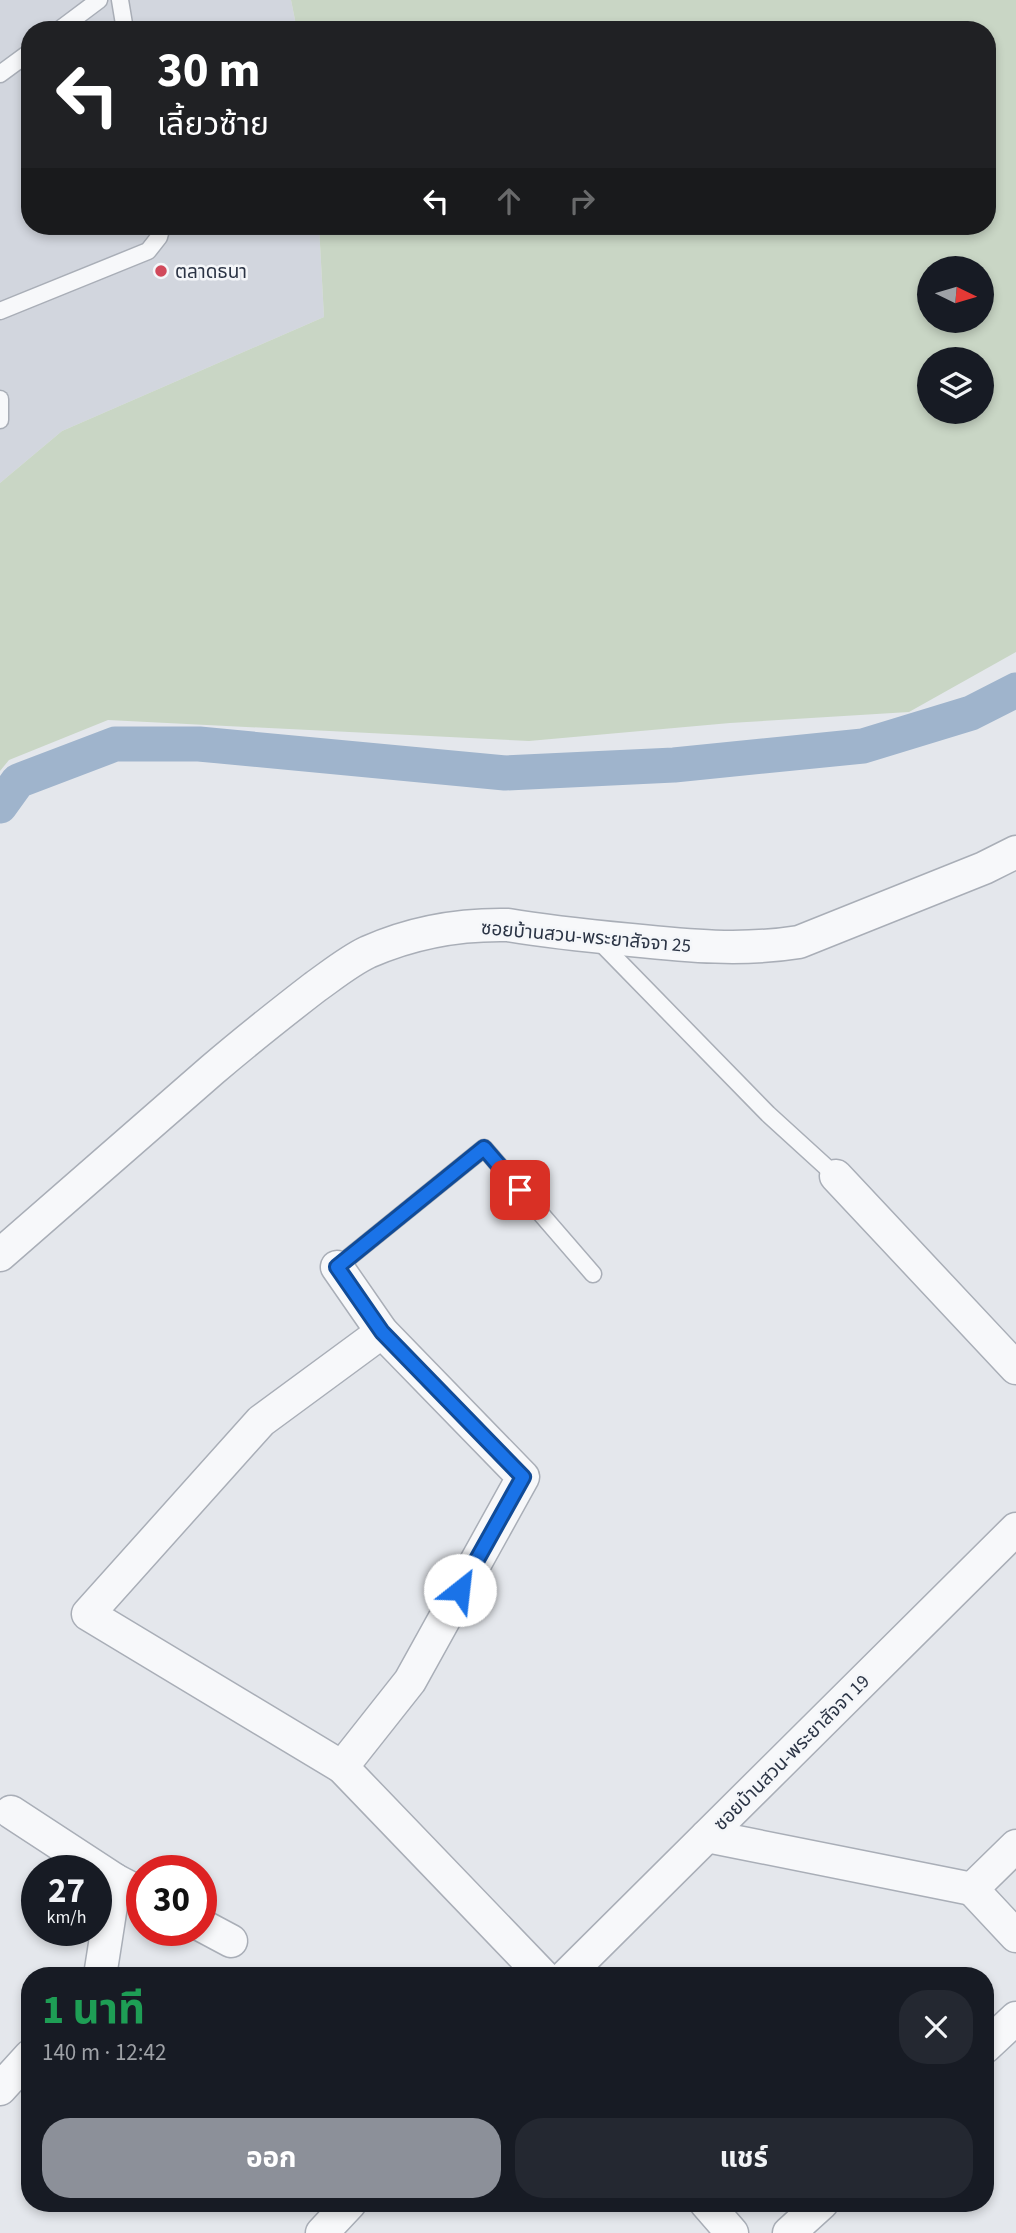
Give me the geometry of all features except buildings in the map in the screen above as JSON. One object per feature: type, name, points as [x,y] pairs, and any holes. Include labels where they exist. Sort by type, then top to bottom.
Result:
[{"type":"street","name":"ซอยบ้านสวน-พระยาสัจจา 25","points":[[0,1255],[262,1027],[365,953],[404,938],[455,926],[508,925],[723,948],[799,942],[984,868],[1016,852]]},
{"type":"street","points":[[836,1176],[1016,1368]]},
{"type":"street","points":[[337,1267],[382,1332],[523,1477],[410,1681],[342,1767]]},
{"type":"street","points":[[382,1332],[261,1421],[88,1614],[342,1767],[533,1967]]},
{"type":"street","name":"ซอยบ้านสวน-พระยาสัจจา 19","points":[[575,1967],[1016,1529]]},
{"type":"street","points":[[11,1812],[126,1885]]},
{"type":"street","points":[[707,1836],[972,1889],[1016,1936]]},
{"type":"street","points":[[972,1889],[1016,1846]]},
{"type":"street","points":[[103,1967],[126,1896]]},
{"type":"street","points":[[217,1934],[231,1941]]},
{"type":"street","points":[[994,2039],[1016,2018]]},
{"type":"street","points":[[0,2089],[21,2066]]},
{"type":"street","points":[[322,2233],[342,2212]]},
{"type":"street","points":[[714,2212],[732,2233]]},
{"type":"street","points":[[789,2233],[812,2212]]},
{"type":"lane","points":[[71,21],[99,0]]},
{"type":"lane","points":[[120,0],[124,21]]},
{"type":"lane","points":[[0,74],[21,59]]},
{"type":"lane","points":[[0,311],[148,251],[160,235]]},
{"type":"lane","points":[[0,399],[0,420]]},
{"type":"lane","points":[[595,936],[768,1114],[836,1176]]},
{"type":"lane","points":[[337,1267],[484,1148],[593,1274]]},
{"type":"shaded area","name":"ตลาดธนา","points":[[0,0],[291,0],[295,21],[21,21],[21,235],[319,235],[324,317],[62,431],[0,483]]},
{"type":"green space","points":[[291,0],[1016,0],[1016,652],[909,712],[730,723],[529,741],[108,720],[9,760],[0,771],[0,483],[62,431],[324,317],[319,235],[996,235],[996,21],[295,21]]},
{"type":"waterway","points":[[0,806],[18,781],[115,744],[199,744],[505,773],[674,765],[863,746],[971,713],[1016,690]]},
{"type":"place","name":"ตลาดธนา","points":[[161,271]]},
{"type":"route","points":[[460,1590],[523,1477],[382,1332],[337,1267],[484,1148],[520,1190]]}]
